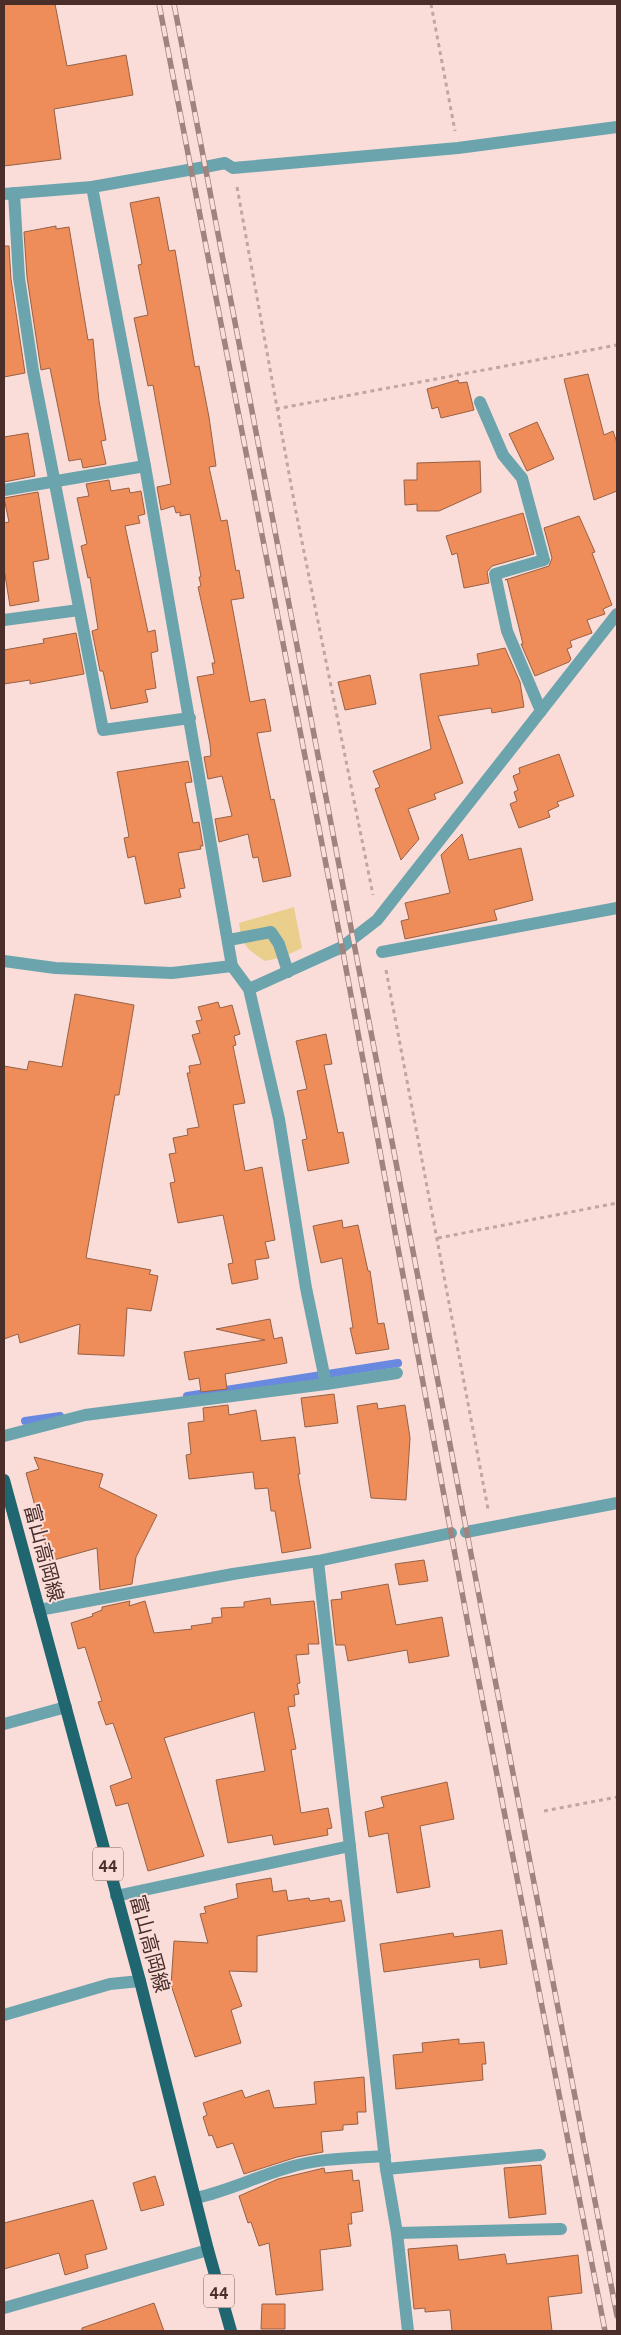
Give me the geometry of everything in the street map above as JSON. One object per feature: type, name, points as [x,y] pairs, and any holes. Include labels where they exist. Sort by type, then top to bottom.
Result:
[{"type":"main road","name":"富山高岡線","points":[[4,1480],[140,1981],[208,2250],[231,2331]]},
{"type":"street","points":[[190,718],[103,730],[32,371],[9,193],[92,187],[224,163],[233,168],[458,148],[617,127]]},
{"type":"street","points":[[92,187],[145,466],[229,940],[232,966],[249,989],[279,1119],[306,1288],[326,1384]]},
{"type":"street","points":[[480,402],[503,455],[522,478],[544,560],[495,574],[506,631],[541,711]]},
{"type":"street","points":[[4,490],[145,466]]},
{"type":"street","points":[[4,620],[79,610]]},
{"type":"street","points":[[249,989],[342,947],[379,918],[617,614]]},
{"type":"street","points":[[382,952],[617,908]]},
{"type":"street","points":[[229,940],[271,932],[279,944],[288,972]]},
{"type":"street","points":[[4,961],[54,968],[172,973],[232,966]]},
{"type":"street","points":[[4,1436],[85,1415],[397,1373]]},
{"type":"street","points":[[40,1610],[214,1577],[318,1561],[451,1533],[466,1532],[617,1504]]},
{"type":"street","points":[[318,1561],[386,2162],[397,2233],[408,2331]]},
{"type":"street","points":[[4,1724],[66,1707]]},
{"type":"street","points":[[116,1896],[350,1846]]},
{"type":"street","points":[[4,2016],[110,1984],[140,1981]]},
{"type":"street","points":[[196,2198],[215,2194],[288,2168],[324,2160],[386,2162],[540,2155]]},
{"type":"street","points":[[397,2233],[561,2229]]},
{"type":"street","points":[[4,2308],[208,2250]]},
{"type":"path","points":[[431,4],[458,148]]},
{"type":"path","points":[[233,168],[276,409],[379,918]]},
{"type":"path","points":[[276,409],[617,345]]},
{"type":"path","points":[[382,952],[438,1238],[491,1526]]},
{"type":"path","points":[[438,1238],[617,1204]]},
{"type":"path","points":[[544,1811],[617,1797]]},
{"type":"shaded area","points":[[294,907],[302,948],[283,957],[265,961],[249,950],[242,937],[239,923]]},
{"type":"building","points":[[4,4],[55,4],[67,66],[126,55],[133,95],[54,109],[61,159],[4,166]]},
{"type":"building","points":[[159,197],[169,251],[175,250],[195,367],[199,366],[209,417],[216,466],[209,467],[221,521],[227,520],[236,571],[239,570],[244,598],[231,600],[250,702],[265,699],[271,731],[257,733],[271,800],[274,799],[291,876],[263,882],[258,857],[253,858],[248,834],[219,842],[215,819],[232,816],[222,776],[208,779],[204,757],[211,756],[210,744],[197,677],[214,674],[212,663],[215,663],[198,587],[201,586],[199,577],[201,577],[190,514],[180,516],[180,512],[176,513],[174,506],[161,510],[157,487],[171,484],[153,385],[148,386],[134,318],[148,315],[138,265],[142,264],[130,203]]},
{"type":"building","points":[[56,226],[56,229],[69,227],[88,340],[93,339],[99,401],[106,440],[101,441],[106,464],[83,468],[81,459],[69,461],[50,368],[41,370],[27,277],[24,232]]},
{"type":"building","points":[[4,246],[9,246],[11,279],[25,373],[4,377]]},
{"type":"building","points":[[588,374],[604,435],[613,431],[617,443],[617,491],[594,500],[564,379]]},
{"type":"building","points":[[458,380],[459,383],[467,382],[474,410],[441,418],[438,407],[432,409],[427,389]]},
{"type":"building","points":[[537,422],[554,459],[527,471],[509,434]]},
{"type":"building","points":[[28,433],[35,476],[4,482],[4,437]]},
{"type":"building","points":[[480,461],[481,492],[439,511],[417,511],[417,504],[405,505],[404,480],[417,480],[417,463]]},
{"type":"building","points":[[109,480],[111,491],[129,488],[130,493],[141,491],[145,514],[138,516],[140,523],[125,526],[148,632],[155,630],[158,651],[151,653],[156,688],[145,690],[148,702],[111,709],[103,671],[100,671],[92,631],[98,629],[90,577],[88,578],[81,546],[87,544],[77,498],[89,496],[86,484]]},
{"type":"building","points":[[38,492],[49,559],[33,562],[39,601],[10,606],[4,569],[4,523],[9,522],[4,498]]},
{"type":"building","points":[[523,513],[534,554],[492,566],[487,572],[489,583],[464,588],[457,553],[452,555],[446,536]]},
{"type":"building","points":[[579,516],[595,552],[592,553],[612,605],[603,609],[605,614],[587,620],[592,633],[570,641],[572,647],[567,649],[571,659],[569,662],[535,676],[521,644],[523,644],[507,579],[549,566],[552,558],[544,528]]},
{"type":"building","points":[[76,633],[84,674],[30,684],[30,680],[4,684],[4,650],[44,643],[43,639]]},
{"type":"building","points":[[505,648],[520,682],[524,707],[492,713],[491,708],[438,716],[463,783],[434,794],[436,799],[408,809],[419,839],[401,860],[375,789],[380,787],[373,771],[431,749],[420,674],[479,665],[477,654]]},
{"type":"building","points":[[370,675],[376,704],[345,710],[338,682]]},
{"type":"building","points":[[559,754],[574,796],[557,802],[559,806],[548,811],[550,817],[519,828],[510,804],[517,801],[514,792],[518,790],[513,776],[520,773],[519,768]]},
{"type":"building","points":[[188,761],[192,782],[185,783],[193,823],[199,822],[203,846],[200,846],[201,849],[178,853],[185,888],[179,889],[181,897],[145,904],[135,856],[128,858],[124,838],[129,837],[117,772]]},
{"type":"building","points":[[462,834],[469,860],[521,848],[533,900],[494,910],[497,920],[405,939],[401,921],[409,919],[405,903],[450,893],[441,855]]},
{"type":"building","points":[[75,994],[134,1005],[119,1095],[115,1095],[86,1258],[151,1270],[149,1274],[158,1276],[151,1311],[127,1308],[124,1356],[78,1354],[80,1324],[20,1343],[18,1334],[4,1339],[4,1066],[27,1070],[29,1061],[62,1067]]},
{"type":"building","points":[[218,1002],[220,1008],[232,1005],[240,1034],[234,1036],[236,1045],[233,1046],[245,1103],[233,1105],[245,1171],[262,1167],[275,1240],[265,1242],[269,1258],[255,1260],[258,1279],[232,1284],[228,1264],[233,1263],[223,1215],[178,1223],[170,1183],[175,1182],[169,1154],[176,1153],[173,1138],[188,1135],[187,1129],[199,1127],[187,1073],[190,1073],[189,1066],[201,1064],[192,1035],[200,1033],[196,1021],[202,1020],[198,1007]]},
{"type":"building","points":[[326,1034],[332,1064],[324,1065],[338,1133],[343,1132],[349,1163],[308,1171],[302,1140],[307,1139],[297,1091],[307,1089],[296,1041]]},
{"type":"building","points":[[342,1220],[343,1228],[358,1225],[368,1271],[370,1271],[378,1324],[384,1323],[389,1349],[356,1354],[350,1328],[353,1328],[342,1258],[321,1263],[313,1226]]},
{"type":"building","points":[[270,1319],[274,1339],[282,1337],[287,1363],[225,1374],[227,1389],[201,1392],[199,1378],[189,1380],[184,1352],[265,1340],[216,1329]]},
{"type":"building","points":[[334,1394],[338,1423],[305,1427],[301,1398]]},
{"type":"building","points":[[377,1403],[378,1409],[405,1405],[410,1438],[406,1500],[371,1498],[357,1406]]},
{"type":"building","points":[[228,1405],[229,1415],[256,1410],[261,1441],[295,1437],[300,1474],[298,1474],[311,1548],[282,1553],[275,1511],[271,1511],[268,1488],[255,1489],[253,1472],[189,1479],[186,1455],[191,1454],[188,1423],[204,1421],[203,1408]]},
{"type":"building","points":[[34,1457],[103,1474],[99,1487],[157,1515],[136,1557],[132,1584],[100,1590],[97,1548],[50,1561],[26,1473],[39,1469]]},
{"type":"building","points":[[424,1560],[428,1581],[399,1585],[395,1564]]},
{"type":"building","points":[[388,1584],[396,1625],[442,1617],[449,1656],[409,1663],[407,1650],[348,1661],[345,1645],[336,1645],[331,1600],[342,1599],[341,1592]]},
{"type":"building","points":[[270,1598],[271,1605],[314,1601],[319,1644],[308,1644],[309,1654],[296,1655],[300,1683],[297,1684],[299,1694],[294,1695],[295,1706],[288,1707],[296,1749],[291,1750],[301,1813],[328,1808],[332,1828],[327,1829],[328,1835],[274,1845],[272,1835],[228,1843],[216,1780],[265,1771],[254,1712],[164,1738],[204,1856],[148,1871],[128,1803],[116,1806],[110,1786],[132,1778],[113,1723],[106,1725],[98,1702],[102,1701],[85,1647],[78,1649],[71,1623],[93,1616],[92,1614],[102,1610],[102,1607],[130,1601],[129,1606],[145,1601],[154,1633],[192,1629],[191,1626],[212,1623],[212,1618],[222,1617],[221,1608],[244,1607],[244,1602]]},
{"type":"building","points":[[447,1782],[454,1819],[420,1826],[430,1887],[397,1893],[388,1833],[369,1837],[365,1812],[384,1807],[381,1797]]},
{"type":"building","points":[[271,1878],[273,1892],[286,1890],[288,1901],[309,1898],[310,1901],[329,1898],[330,1902],[341,1900],[345,1921],[257,1936],[257,1972],[229,1971],[242,2006],[231,2010],[241,2043],[195,2057],[171,1985],[174,1941],[208,1943],[200,1914],[206,1913],[204,1907],[238,1898],[236,1884]]},
{"type":"building","points":[[502,1930],[507,1964],[480,1968],[479,1959],[384,1972],[380,1944],[453,1933],[454,1937]]},
{"type":"building","points":[[459,2039],[459,2044],[484,2042],[486,2064],[482,2064],[483,2080],[396,2089],[393,2055],[423,2052],[422,2043]]},
{"type":"building","points":[[364,2077],[366,2112],[357,2112],[358,2124],[343,2125],[343,2130],[321,2132],[323,2152],[297,2157],[244,2174],[233,2143],[217,2148],[212,2135],[209,2136],[203,2117],[207,2115],[203,2103],[242,2090],[245,2098],[269,2090],[274,2108],[316,2104],[314,2082]]},
{"type":"building","points":[[541,2165],[546,2214],[509,2218],[504,2168]]},
{"type":"building","points":[[324,2168],[325,2173],[352,2170],[353,2181],[359,2180],[363,2211],[351,2213],[352,2224],[348,2224],[351,2246],[320,2250],[323,2290],[276,2295],[269,2243],[259,2246],[251,2222],[248,2223],[239,2196],[278,2179]]},
{"type":"building","points":[[155,2176],[164,2205],[141,2211],[133,2183]]},
{"type":"building","points":[[93,2200],[107,2249],[85,2255],[88,2268],[65,2275],[59,2253],[4,2269],[4,2223]]},
{"type":"building","points":[[457,2245],[459,2260],[505,2254],[507,2264],[578,2255],[582,2293],[548,2297],[552,2331],[452,2331],[450,2310],[425,2312],[425,2308],[414,2309],[408,2249]]},
{"type":"building","points":[[154,2303],[164,2331],[82,2331],[82,2328]]},
{"type":"building","points":[[262,2304],[285,2304],[285,2329],[261,2329]]},
{"type":"waterway","points":[[187,1396],[398,1363]]},
{"type":"waterway","points":[[25,1421],[60,1416]]},
{"type":"railway","points":[[159,4],[342,947],[472,1646],[605,2331]]},
{"type":"railway","points":[[174,4],[617,2316]]}]
